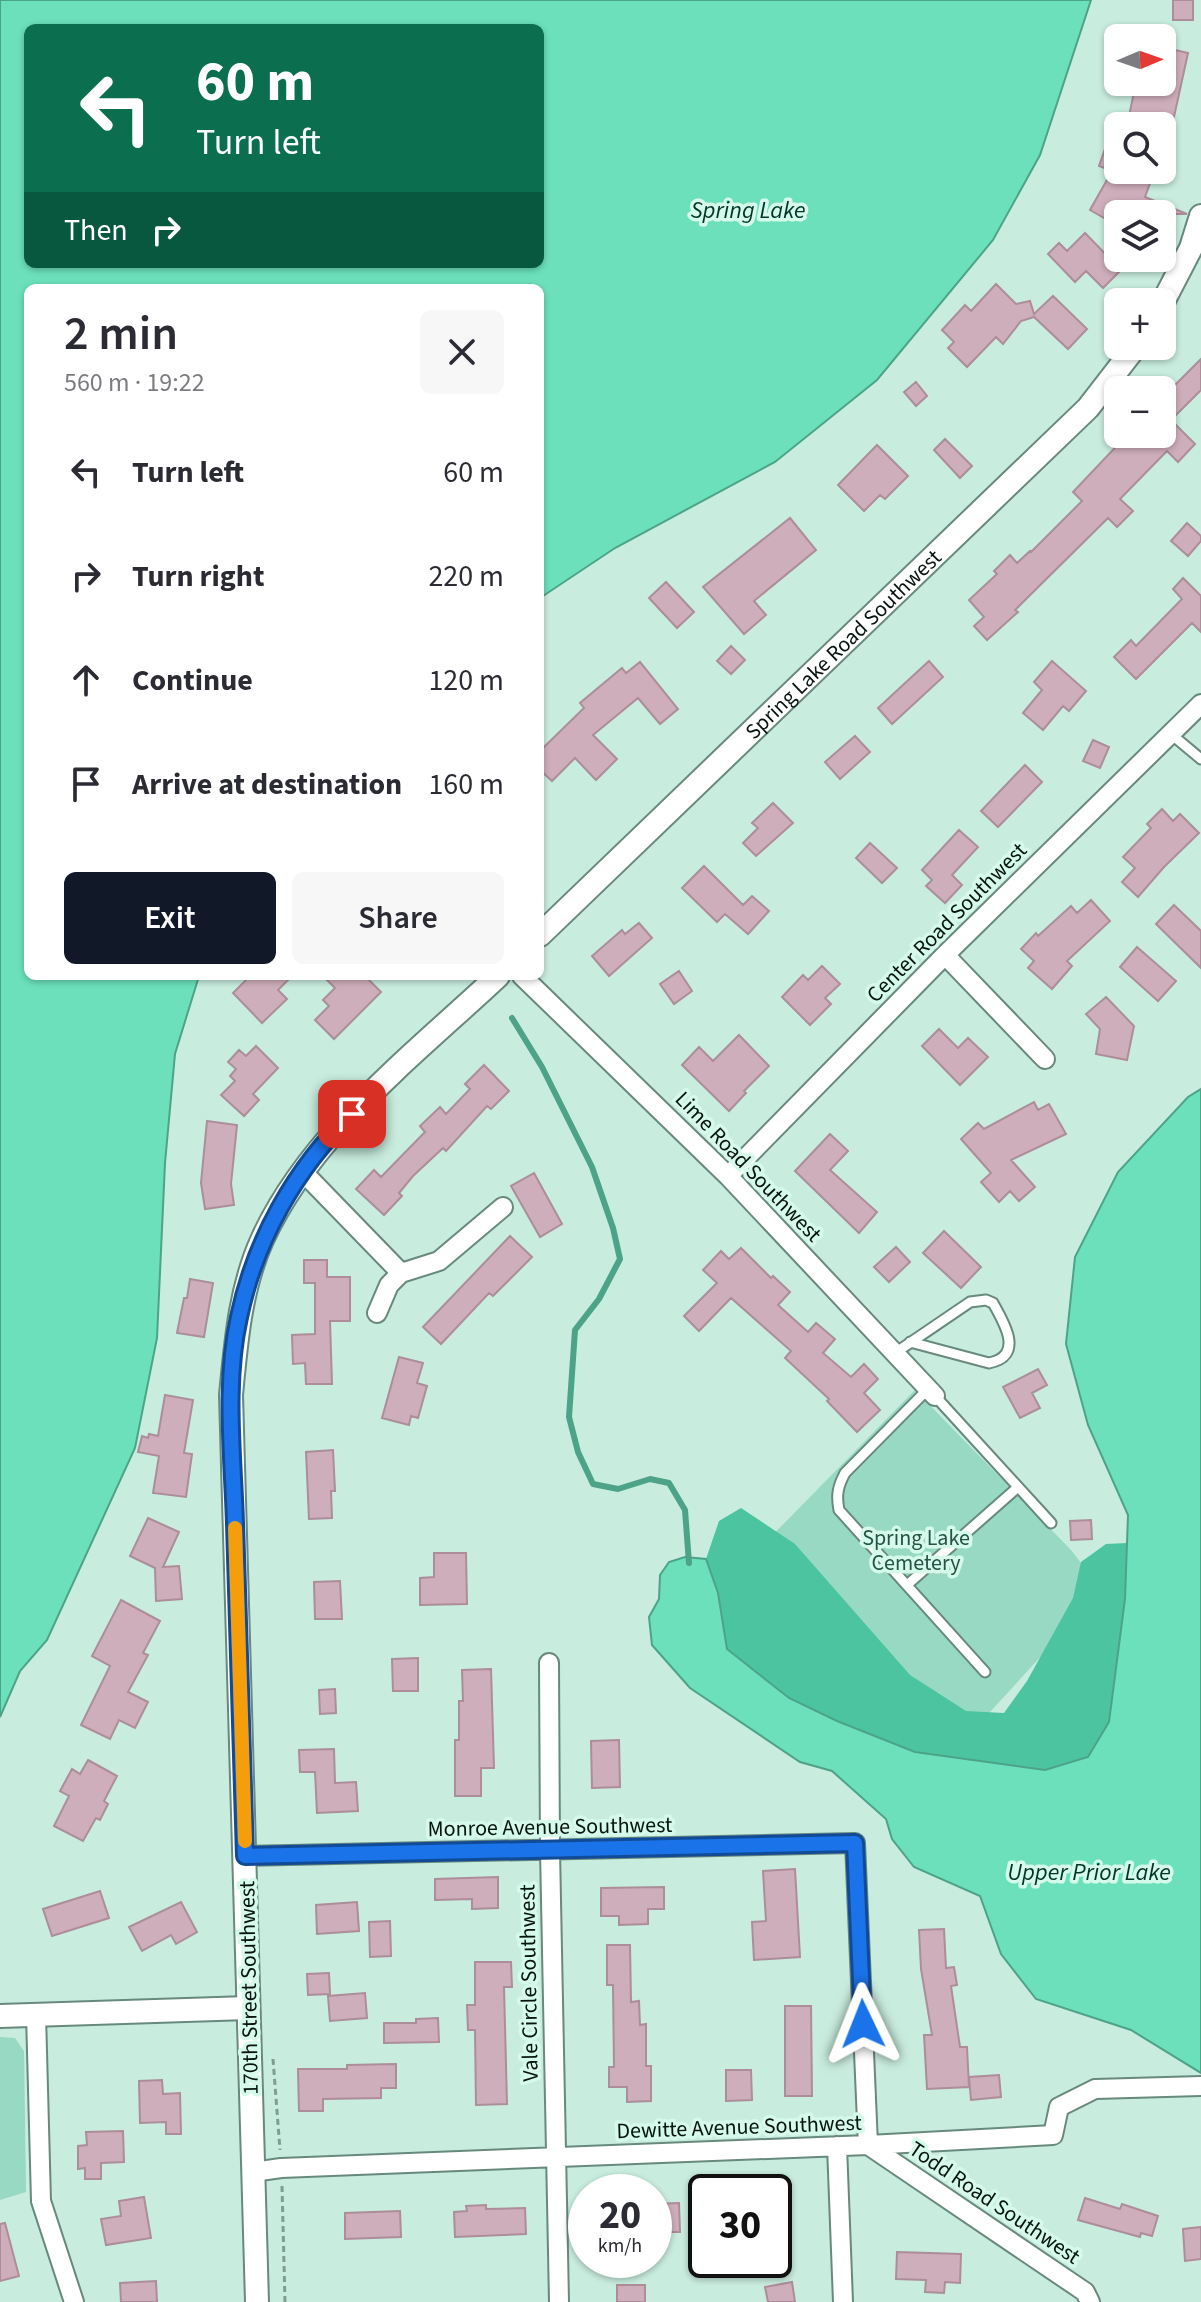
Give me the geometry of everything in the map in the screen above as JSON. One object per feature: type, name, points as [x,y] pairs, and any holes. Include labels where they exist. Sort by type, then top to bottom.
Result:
[{"type":"street","points":[[1172,288],[1196,249],[1201,216]]},
{"type":"street","name":"Spring Lake Road Southwest","points":[[544,931],[1088,408],[1125,360]]},
{"type":"street","name":"Center Road Southwest","points":[[728,1176],[945,955],[1201,704]]},
{"type":"street","points":[[945,955],[1045,1059]]},
{"type":"street","points":[[401,1273],[302,1171],[330,1135],[494,980]]},
{"type":"street","name":"Lime Road Southwest","points":[[526,980],[728,1176],[932,1392]]},
{"type":"street","name":"170th Street Southwest","points":[[257,2302],[231,1395],[238,1318],[262,1240],[302,1171]]},
{"type":"street","points":[[377,1313],[389,1285],[401,1273],[439,1261],[503,1207]]},
{"type":"street","name":"Vale Circle Southwest","points":[[549,1663],[559,2302]]},
{"type":"street","name":"Monroe Avenue Southwest","points":[[245,1856],[855,1843],[868,2145]]},
{"type":"street","points":[[0,2016],[248,2008]]},
{"type":"street","points":[[36,2014],[41,2201],[74,2302]]},
{"type":"street","name":"Dewitte Avenue Southwest","points":[[253,2172],[281,2168],[1053,2135],[1059,2107],[1095,2089],[1201,2086]]},
{"type":"street","name":"Todd Road Southwest","points":[[868,2145],[1085,2292],[1090,2302]]},
{"type":"street","points":[[837,2146],[843,2302]]},
{"type":"lane","points":[[1171,734],[1201,759]]},
{"type":"lane","points":[[895,1353],[910,1342],[970,1302],[979,1299],[993,1303],[1005,1323],[1009,1343],[1007,1354],[1001,1360],[989,1363],[910,1342]]},
{"type":"lane","points":[[985,1672],[839,1510],[836,1498],[838,1485],[845,1473],[932,1392],[1051,1523]]},
{"type":"lane","points":[[907,1585],[1018,1487]]},
{"type":"green space","name":"Spring Lake Cemetery","points":[[915,1390],[1071,1550],[1102,1590],[955,1750],[757,1551]]},
{"type":"green space","points":[[0,2037],[15,2038],[24,2051],[26,2192],[0,2200]]},
{"type":"shaded area","points":[[741,1508],[795,1544],[910,1675],[966,1711],[1004,1713],[1027,1681],[1073,1598],[1081,1562],[1106,1544],[1127,1543],[1125,1599],[1109,1722],[1088,1757],[1045,1770],[915,1752],[789,1698],[727,1649],[718,1593],[706,1559],[719,1521]]},
{"type":"water","name":"Spring Lake","points":[[0,0],[1091,0],[1040,155],[993,240],[877,380],[775,462],[615,548],[544,595],[544,284],[24,284],[24,980],[198,980],[175,1054],[165,1163],[157,1338],[135,1448],[47,1640],[20,1671],[0,1717]]},
{"type":"water","name":"Upper Prior Lake","points":[[1201,1089],[1201,2073],[1131,2030],[1036,1999],[1001,1954],[980,1896],[914,1867],[892,1839],[886,1819],[832,1771],[800,1762],[690,1688],[652,1645],[649,1617],[659,1599],[660,1575],[669,1562],[685,1557],[706,1559],[718,1593],[727,1649],[789,1698],[915,1752],[1045,1770],[1088,1757],[1109,1722],[1125,1599],[1128,1515],[1088,1425],[1066,1344],[1075,1257],[1118,1172],[1188,1097]]},
{"type":"building","points":[[1173,0],[1193,0],[1193,20],[1173,20]]},
{"type":"building","points":[[1176,50],[1188,53],[1175,112],[1130,112],[1133,96],[1176,96]]},
{"type":"building","points":[[1104,152],[1104,168],[1099,166]]},
{"type":"building","points":[[1105,184],[1150,184],[1145,197],[1152,200],[1104,200],[1104,218],[1090,210]]},
{"type":"building","points":[[1085,233],[1104,253],[1104,272],[1119,272],[1103,288],[1086,271],[1075,282],[1048,254],[1059,243],[1067,251]]},
{"type":"building","points":[[996,284],[1016,304],[1030,301],[1034,314],[1053,296],[1087,329],[1068,349],[1034,317],[1021,321],[1003,344],[996,337],[967,367],[948,348],[954,342],[942,330],[965,305],[971,311]]},
{"type":"building","points":[[1201,359],[1201,390],[1176,415],[1176,384]]},
{"type":"building","points":[[916,382],[927,396],[916,406],[904,392]]},
{"type":"building","points":[[1176,425],[1195,444],[1178,462],[1167,451],[1120,499],[1133,511],[1117,527],[1108,518],[987,640],[974,626],[984,617],[969,600],[997,574],[994,571],[1010,555],[1017,563],[1082,501],[1073,492],[1115,448],[1176,448]]},
{"type":"building","points":[[945,439],[972,466],[960,478],[934,450]]},
{"type":"building","points":[[877,445],[908,476],[885,499],[880,495],[864,511],[838,485]]},
{"type":"building","points":[[790,518],[816,550],[754,601],[766,615],[744,634],[703,587]]},
{"type":"building","points":[[1187,523],[1201,536],[1201,541],[1188,556],[1171,541]]},
{"type":"building","points":[[1183,578],[1201,596],[1201,632],[1192,623],[1136,679],[1114,657],[1131,640],[1136,646],[1182,599],[1173,589]]},
{"type":"building","points":[[666,582],[694,612],[677,628],[649,598]]},
{"type":"building","points":[[731,646],[745,660],[731,674],[717,661]]},
{"type":"building","points":[[929,661],[943,677],[892,724],[878,708]]},
{"type":"building","points":[[1052,661],[1086,691],[1069,711],[1063,706],[1043,730],[1023,713],[1042,690],[1034,682]]},
{"type":"building","points":[[640,662],[678,709],[660,724],[638,698],[593,735],[617,759],[596,780],[575,758],[552,781],[544,774],[544,747],[584,708],[580,703],[622,668],[626,673]]},
{"type":"building","points":[[855,736],[870,752],[840,779],[825,762]]},
{"type":"building","points":[[1093,740],[1109,747],[1100,768],[1083,761]]},
{"type":"building","points":[[1025,765],[1042,782],[998,827],[981,811]]},
{"type":"building","points":[[773,803],[793,823],[756,856],[743,843],[758,828],[752,823]]},
{"type":"building","points":[[1162,809],[1173,821],[1180,814],[1199,833],[1138,897],[1122,882],[1135,868],[1123,857],[1151,828],[1147,824]]},
{"type":"building","points":[[959,830],[978,847],[952,875],[962,885],[945,903],[926,886],[932,880],[922,870]]},
{"type":"building","points":[[870,843],[897,868],[882,883],[856,858]]},
{"type":"building","points":[[704,866],[743,905],[752,896],[769,911],[748,934],[725,914],[717,922],[682,888]]},
{"type":"building","points":[[1091,900],[1110,921],[1067,961],[1072,966],[1052,989],[1028,968],[1034,961],[1021,949],[1071,906],[1077,913]]},
{"type":"building","points":[[1174,905],[1201,931],[1201,968],[1156,924]]},
{"type":"building","points":[[639,923],[652,938],[609,976],[592,956],[622,930],[625,934]]},
{"type":"building","points":[[1137,947],[1176,981],[1158,1001],[1120,967]]},
{"type":"building","points":[[822,966],[840,984],[825,998],[831,1004],[810,1025],[782,997],[803,975],[808,980]]},
{"type":"building","points":[[679,971],[692,991],[674,1004],[660,984]]},
{"type":"building","points":[[246,980],[288,980],[278,990],[287,999],[262,1023],[233,993]]},
{"type":"building","points":[[327,980],[369,980],[381,992],[334,1039],[315,1020],[329,1006],[323,1000],[335,988]]},
{"type":"building","points":[[1106,997],[1134,1026],[1127,1060],[1096,1054],[1100,1029],[1086,1014]]},
{"type":"building","points":[[939,1029],[958,1048],[968,1038],[988,1057],[960,1085],[922,1046]]},
{"type":"building","points":[[739,1035],[769,1066],[729,1111],[682,1065],[699,1047],[713,1061]]},
{"type":"building","points":[[256,1046],[278,1068],[253,1094],[259,1100],[244,1116],[221,1095],[235,1081],[230,1076],[236,1069],[228,1062],[239,1050],[246,1056]]},
{"type":"building","points":[[484,1065],[509,1091],[491,1109],[487,1106],[446,1151],[443,1148],[413,1176],[399,1193],[402,1196],[384,1215],[356,1189],[374,1170],[381,1177],[425,1132],[420,1126],[440,1107],[446,1114],[470,1089],[465,1084]]},
{"type":"building","points":[[1034,1102],[1038,1110],[1049,1104],[1066,1134],[1011,1160],[1035,1187],[1019,1201],[1010,1191],[999,1202],[981,1182],[991,1173],[961,1139],[978,1123],[984,1129]]},
{"type":"building","points":[[207,1121],[237,1125],[231,1184],[234,1205],[205,1209],[201,1183]]},
{"type":"building","points":[[830,1134],[848,1151],[830,1170],[877,1212],[859,1233],[795,1171]]},
{"type":"building","points":[[534,1173],[562,1224],[540,1237],[511,1186]]},
{"type":"building","points":[[944,1231],[981,1267],[961,1288],[923,1253]]},
{"type":"building","points":[[510,1236],[532,1257],[493,1296],[489,1293],[441,1344],[423,1327]]},
{"type":"building","points":[[896,1247],[910,1262],[889,1282],[874,1267]]},
{"type":"building","points":[[741,1248],[790,1292],[778,1305],[808,1332],[816,1323],[835,1339],[823,1353],[851,1377],[864,1364],[878,1379],[864,1393],[880,1410],[857,1432],[827,1401],[829,1399],[785,1358],[791,1351],[731,1298],[699,1331],[684,1316],[717,1283],[703,1270],[721,1251],[729,1259]]},
{"type":"building","points":[[304,1260],[327,1260],[327,1277],[350,1277],[350,1321],[330,1321],[332,1384],[306,1384],[305,1363],[293,1364],[292,1335],[315,1334],[315,1283],[304,1283]]},
{"type":"building","points":[[190,1279],[213,1283],[204,1337],[177,1333]]},
{"type":"building","points":[[399,1357],[423,1363],[417,1383],[427,1386],[418,1418],[411,1416],[409,1425],[382,1418]]},
{"type":"building","points":[[1038,1369],[1047,1385],[1032,1393],[1040,1408],[1020,1418],[1003,1387]]},
{"type":"building","points":[[165,1395],[193,1400],[184,1453],[192,1454],[186,1497],[153,1493],[159,1456],[138,1452],[142,1436],[158,1436]]},
{"type":"building","points":[[333,1450],[335,1491],[331,1491],[332,1518],[309,1519],[306,1452]]},
{"type":"building","points":[[148,1518],[179,1532],[163,1567],[179,1566],[182,1599],[156,1601],[155,1568],[130,1556]]},
{"type":"building","points":[[1091,1520],[1092,1539],[1071,1540],[1070,1521]]},
{"type":"building","points":[[434,1553],[466,1553],[467,1604],[420,1605],[420,1578],[434,1577]]},
{"type":"building","points":[[340,1581],[342,1619],[315,1619],[314,1582]]},
{"type":"building","points":[[121,1600],[160,1621],[143,1653],[148,1655],[128,1692],[148,1702],[135,1728],[119,1720],[110,1739],[81,1725],[110,1666],[92,1656]]},
{"type":"building","points":[[418,1658],[418,1691],[393,1691],[392,1659]]},
{"type":"building","points":[[491,1669],[494,1768],[481,1768],[481,1796],[455,1796],[455,1740],[459,1740],[459,1701],[463,1701],[462,1670]]},
{"type":"building","points":[[335,1689],[336,1713],[320,1714],[319,1690]]},
{"type":"building","points":[[619,1740],[620,1787],[592,1788],[591,1741]]},
{"type":"building","points":[[334,1749],[335,1783],[356,1782],[358,1811],[317,1813],[315,1772],[300,1772],[299,1750]]},
{"type":"building","points":[[88,1760],[117,1776],[104,1801],[108,1804],[100,1820],[96,1818],[83,1841],[54,1826],[69,1796],[60,1791],[72,1769],[80,1774]]},
{"type":"building","points":[[795,1869],[800,1957],[754,1960],[752,1922],[766,1921],[763,1871]]},
{"type":"building","points":[[498,1877],[498,1908],[472,1909],[472,1899],[435,1900],[435,1879]]},
{"type":"building","points":[[664,1887],[664,1909],[648,1909],[648,1924],[619,1925],[619,1916],[601,1916],[601,1888]]},
{"type":"building","points":[[100,1891],[109,1918],[52,1936],[43,1909]]},
{"type":"building","points":[[181,1902],[197,1932],[176,1944],[171,1935],[142,1951],[129,1927]]},
{"type":"building","points":[[357,1902],[359,1931],[317,1934],[316,1905]]},
{"type":"building","points":[[390,1921],[391,1956],[370,1957],[369,1922]]},
{"type":"building","points":[[944,1929],[946,1968],[954,1967],[957,1985],[951,1986],[960,2047],[967,2047],[969,2087],[927,2089],[924,2035],[932,2035],[921,1969],[919,1930]]},
{"type":"building","points":[[607,1945],[630,1945],[631,2002],[639,2001],[640,2025],[646,2024],[646,2066],[651,2066],[651,2101],[627,2102],[627,2087],[609,2087],[609,2067],[614,2067],[613,1985],[607,1985]]},
{"type":"building","points":[[475,1962],[511,1962],[512,1987],[504,1987],[507,2104],[476,2105],[475,2030],[468,2030],[467,2005],[475,2005]]},
{"type":"building","points":[[329,1973],[330,1994],[308,1995],[307,1974]]},
{"type":"building","points":[[365,1993],[367,2018],[330,2021],[328,1996]]},
{"type":"building","points":[[785,2006],[811,2006],[812,2096],[785,2096]]},
{"type":"building","points":[[438,2018],[439,2042],[384,2043],[384,2023],[416,2023],[416,2019]]},
{"type":"building","points":[[396,2064],[396,2088],[381,2088],[381,2098],[323,2099],[323,2111],[299,2111],[298,2069],[347,2069],[347,2065]]},
{"type":"building","points":[[726,2070],[751,2070],[752,2100],[726,2101]]},
{"type":"building","points":[[999,2075],[1001,2097],[971,2100],[969,2077]]},
{"type":"building","points":[[162,2080],[163,2094],[180,2093],[181,2134],[166,2134],[166,2122],[140,2123],[139,2081]]},
{"type":"building","points":[[123,2131],[124,2162],[101,2163],[101,2179],[85,2179],[85,2168],[78,2169],[78,2146],[87,2145],[86,2132]]},
{"type":"building","points":[[144,2197],[151,2238],[106,2245],[101,2219],[121,2216],[119,2201]]},
{"type":"building","points":[[1085,2198],[1120,2209],[1122,2204],[1158,2216],[1152,2236],[1141,2233],[1140,2237],[1078,2220]]},
{"type":"building","points":[[672,2203],[679,2203],[680,2232],[672,2232]]},
{"type":"building","points":[[486,2205],[486,2209],[525,2208],[526,2234],[455,2237],[454,2212],[467,2211],[466,2206]]},
{"type":"building","points":[[400,2211],[401,2237],[345,2239],[345,2213]]},
{"type":"building","points":[[5,2223],[19,2276],[0,2281],[0,2224]]},
{"type":"building","points":[[1201,2227],[1201,2259],[1185,2261],[1183,2229]]},
{"type":"building","points":[[897,2252],[961,2254],[960,2283],[945,2282],[944,2293],[925,2292],[926,2280],[896,2279]]},
{"type":"building","points":[[156,2281],[157,2302],[121,2302],[120,2283]]},
{"type":"building","points":[[792,2282],[795,2302],[768,2302],[765,2287]]},
{"type":"building","points":[[617,2285],[645,2285],[645,2302],[617,2302]]},
{"type":"waterway","points":[[512,1018],[542,1067],[592,1167],[620,1259],[599,1299],[575,1330],[569,1417],[578,1452],[593,1484],[618,1489],[650,1479],[669,1483],[685,1510],[689,1563]]},
{"type":"slow traffic","points":[[235,1528],[245,1841]]},
{"type":"route","points":[[352,1114],[330,1135],[302,1171],[262,1240],[238,1318],[231,1395],[245,1856],[855,1843],[863,2024]]}]
